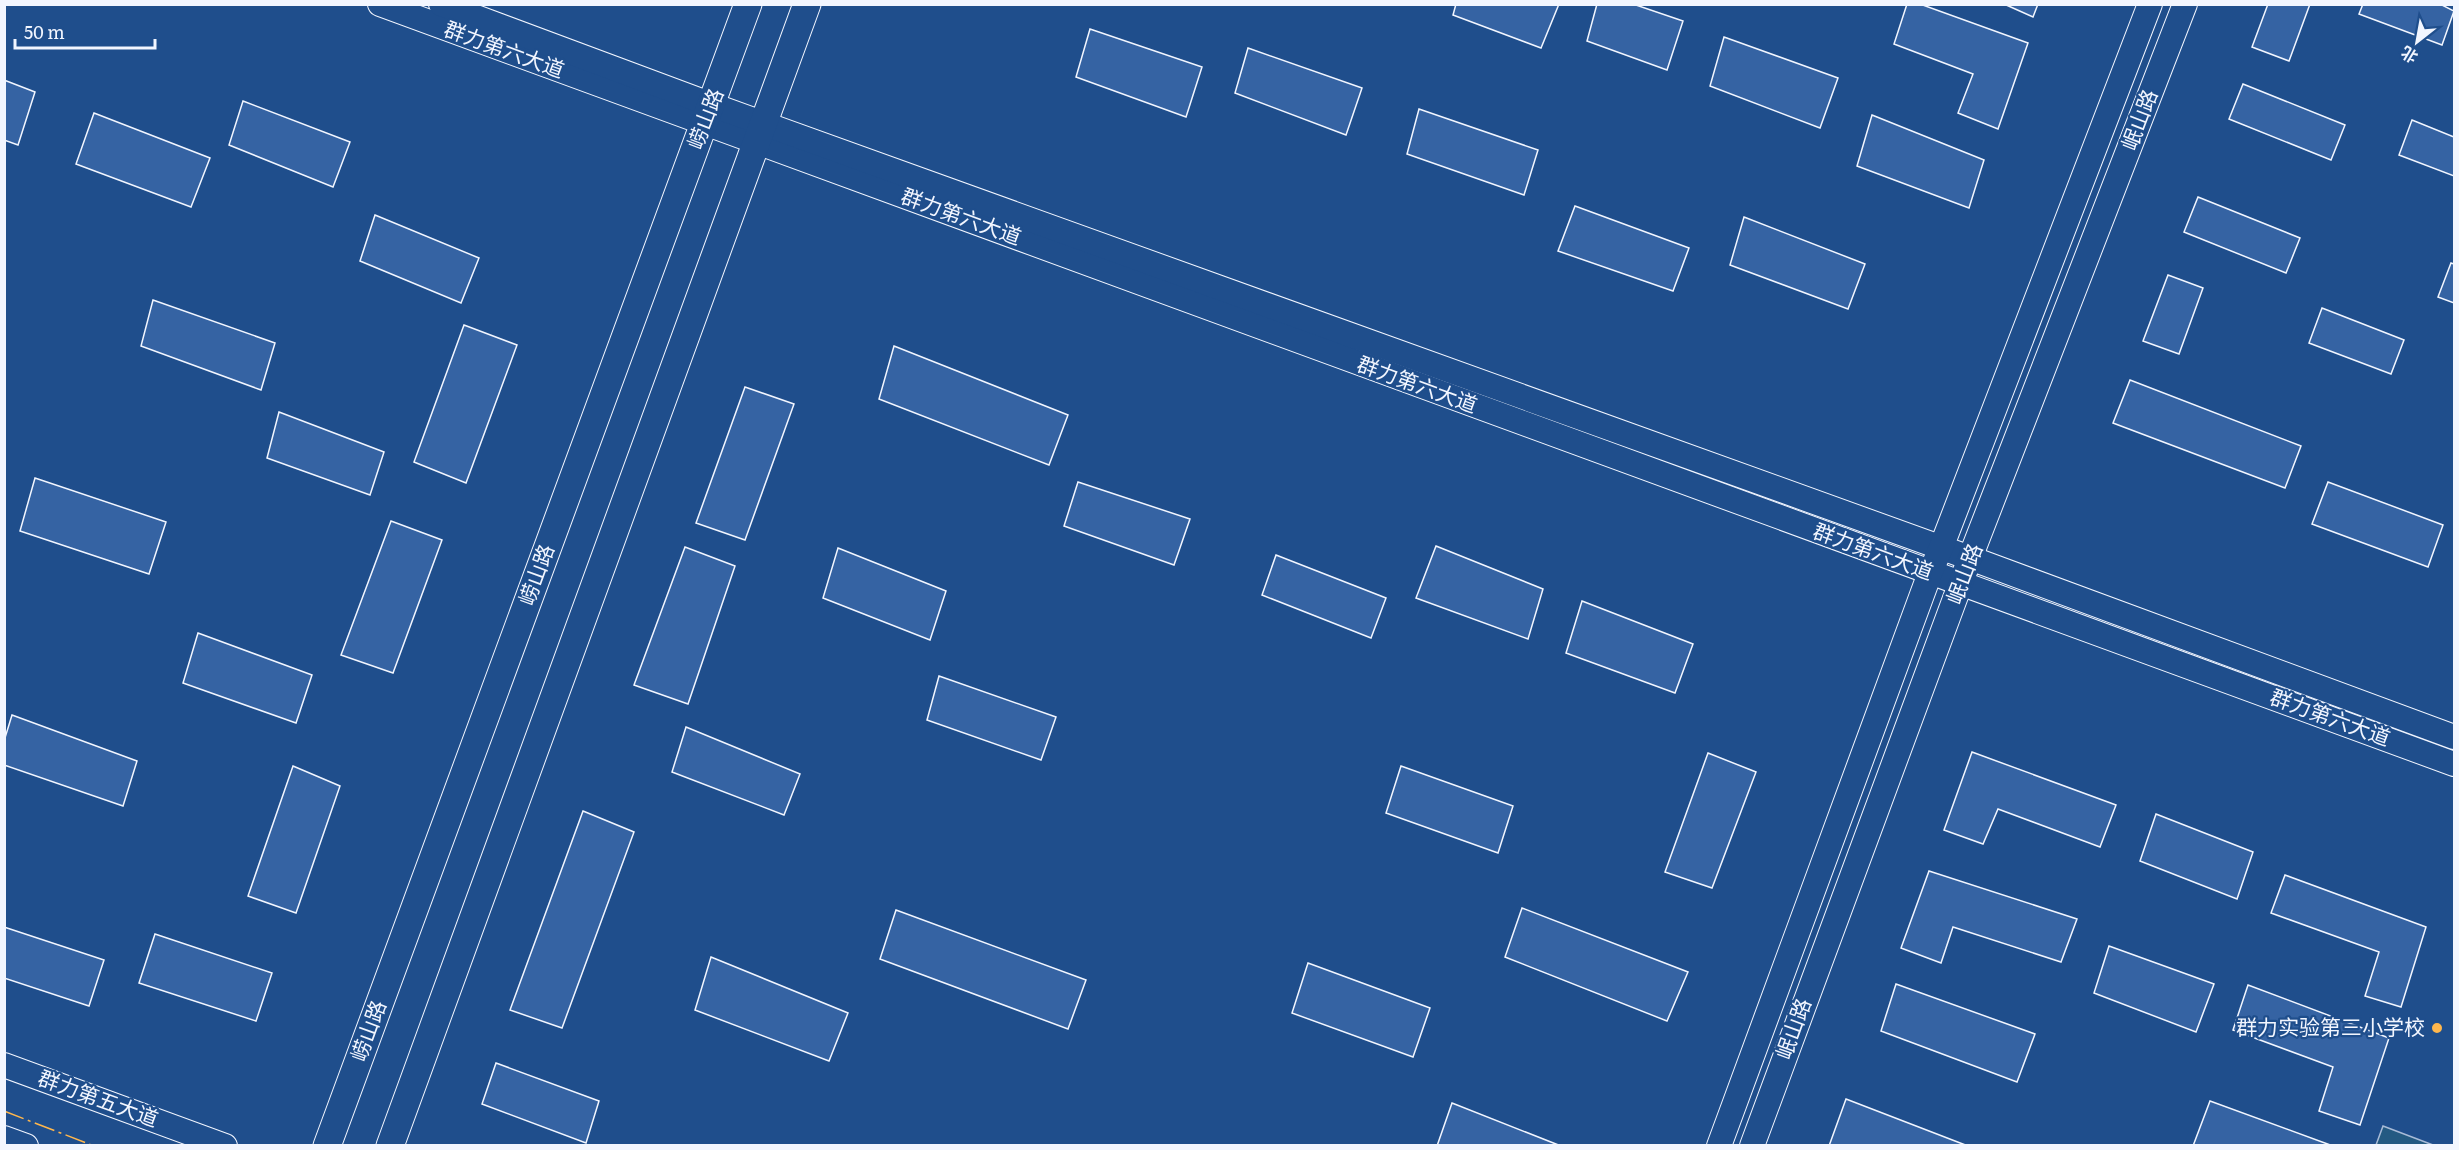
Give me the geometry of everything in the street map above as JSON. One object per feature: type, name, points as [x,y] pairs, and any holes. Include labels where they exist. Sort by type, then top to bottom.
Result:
[{"type":"main road","name":"群力第六大道","points":[[380,4],[760,133],[1930,573],[2454,764]]},
{"type":"main road","name":"群力第六大道","points":[[441,4],[708,114]]},
{"type":"main road","name":"崂山路","points":[[327,1146],[748,4]]},
{"type":"main road","points":[[390,1146],[807,4]]},
{"type":"main road","name":"岷山路","points":[[1719,1146],[1930,573],[2150,4]]},
{"type":"main road","name":"岷山路","points":[[1752,1146],[1970,558],[2185,4]]},
{"type":"main road","name":"群力第六大道","points":[[760,133],[1970,558],[2454,737]]},
{"type":"main road","name":"群力第五大道","points":[[4,1065],[225,1146]]},
{"type":"main road","points":[[4,1138],[26,1146]]},
{"type":"shaded area","points":[[2383,1126],[2433,1145],[2376,1145]]},
{"type":"building","points":[[1456,4],[1559,4],[1541,48],[1453,15]]},
{"type":"building","points":[[1597,4],[1633,4],[1683,21],[1667,70],[1587,41]]},
{"type":"building","points":[[1907,4],[1920,4],[2028,43],[1998,129],[1958,113],[1973,74],[1894,44]]},
{"type":"building","points":[[2004,4],[2038,4],[2033,17]]},
{"type":"building","points":[[2268,4],[2310,4],[2289,61],[2252,47]]},
{"type":"building","points":[[2363,4],[2440,4],[2454,11],[2442,45],[2359,14]]},
{"type":"building","points":[[1090,29],[1202,67],[1186,117],[1076,77]]},
{"type":"building","points":[[1724,37],[1838,78],[1820,128],[1710,86]]},
{"type":"building","points":[[1248,48],[1362,88],[1346,135],[1235,93]]},
{"type":"building","points":[[4,80],[35,92],[18,145],[4,140]]},
{"type":"building","points":[[2243,84],[2345,125],[2331,160],[2229,119]]},
{"type":"building","points":[[243,101],[350,142],[333,187],[229,145]]},
{"type":"building","points":[[1419,109],[1538,150],[1524,195],[1407,154]]},
{"type":"building","points":[[94,113],[210,158],[191,207],[76,164]]},
{"type":"building","points":[[1872,115],[1984,160],[1969,208],[1857,166]]},
{"type":"building","points":[[2412,120],[2454,137],[2454,176],[2399,155]]},
{"type":"building","points":[[2198,197],[2300,238],[2286,273],[2184,232]]},
{"type":"building","points":[[1575,206],[1689,248],[1673,291],[1558,251]]},
{"type":"building","points":[[375,215],[479,258],[461,303],[360,261]]},
{"type":"building","points":[[1744,217],[1865,264],[1848,309],[1730,265]]},
{"type":"building","points":[[2451,263],[2454,264],[2454,303],[2438,297]]},
{"type":"building","points":[[2168,275],[2203,288],[2179,354],[2143,341]]},
{"type":"building","points":[[153,300],[275,343],[261,390],[141,346]]},
{"type":"building","points":[[2322,308],[2404,340],[2391,374],[2309,343]]},
{"type":"building","points":[[464,325],[517,345],[466,483],[414,462]]},
{"type":"building","points":[[894,346],[1068,415],[1049,465],[879,399]]},
{"type":"building","points":[[2130,380],[2301,446],[2285,488],[2113,423]]},
{"type":"building","points":[[745,387],[794,404],[745,540],[696,523]]},
{"type":"building","points":[[279,412],[384,452],[370,495],[267,458]]},
{"type":"building","points":[[35,478],[166,522],[149,574],[20,531]]},
{"type":"building","points":[[1078,482],[1190,519],[1174,565],[1064,526]]},
{"type":"building","points":[[2328,482],[2443,525],[2428,567],[2312,524]]},
{"type":"building","points":[[391,521],[442,540],[393,673],[341,655]]},
{"type":"building","points":[[1436,546],[1543,589],[1528,639],[1416,598]]},
{"type":"building","points":[[685,547],[735,566],[688,704],[634,685]]},
{"type":"building","points":[[838,548],[946,591],[930,640],[823,598]]},
{"type":"building","points":[[1276,555],[1386,598],[1371,638],[1262,595]]},
{"type":"building","points":[[1582,601],[1693,644],[1675,693],[1566,653]]},
{"type":"building","points":[[198,633],[312,675],[296,723],[183,683]]},
{"type":"building","points":[[939,676],[1056,717],[1041,760],[927,720]]},
{"type":"building","points":[[12,715],[137,761],[123,806],[4,765],[4,741]]},
{"type":"building","points":[[686,727],[800,774],[784,815],[672,772]]},
{"type":"building","points":[[1972,752],[2116,805],[2100,847],[1998,809],[1983,844],[1944,830]]},
{"type":"building","points":[[1708,753],[1756,772],[1712,888],[1665,872]]},
{"type":"building","points":[[293,766],[340,786],[296,913],[248,896]]},
{"type":"building","points":[[1401,766],[1513,806],[1498,853],[1386,813]]},
{"type":"building","points":[[583,811],[634,832],[562,1028],[510,1010]]},
{"type":"building","points":[[2156,814],[2253,852],[2237,899],[2140,861]]},
{"type":"building","points":[[1929,871],[2077,919],[2061,962],[1953,927],[1941,963],[1901,948]]},
{"type":"building","points":[[2285,875],[2426,927],[2401,1007],[2365,996],[2379,952],[2271,913]]},
{"type":"building","points":[[1522,908],[1688,972],[1667,1021],[1505,957]]},
{"type":"building","points":[[896,910],[1086,980],[1068,1029],[880,959]]},
{"type":"building","points":[[4,927],[104,960],[89,1006],[4,978]]},
{"type":"building","points":[[155,934],[272,973],[256,1021],[139,983]]},
{"type":"building","points":[[2109,946],[2214,984],[2196,1032],[2094,993]]},
{"type":"building","points":[[711,957],[848,1013],[829,1061],[695,1010]]},
{"type":"building","points":[[1308,963],[1430,1008],[1413,1057],[1292,1013]]},
{"type":"building","points":[[1896,984],[2035,1034],[2017,1082],[1881,1031]]},
{"type":"building","points":[[2248,985],[2389,1038],[2360,1125],[2319,1111],[2333,1067],[2233,1030]]},
{"type":"building","points":[[496,1063],[599,1101],[586,1143],[482,1104]]},
{"type":"building","points":[[1846,1099],[1968,1146],[1829,1146]]},
{"type":"building","points":[[2210,1101],[2333,1146],[2193,1146]]},
{"type":"building","points":[[1452,1103],[1561,1146],[1437,1146]]},
{"type":"power","points":[[4,1111],[94,1146]]},
{"type":"place","name":"群力实验第三小学校","points":[[2437,1028]]}]
